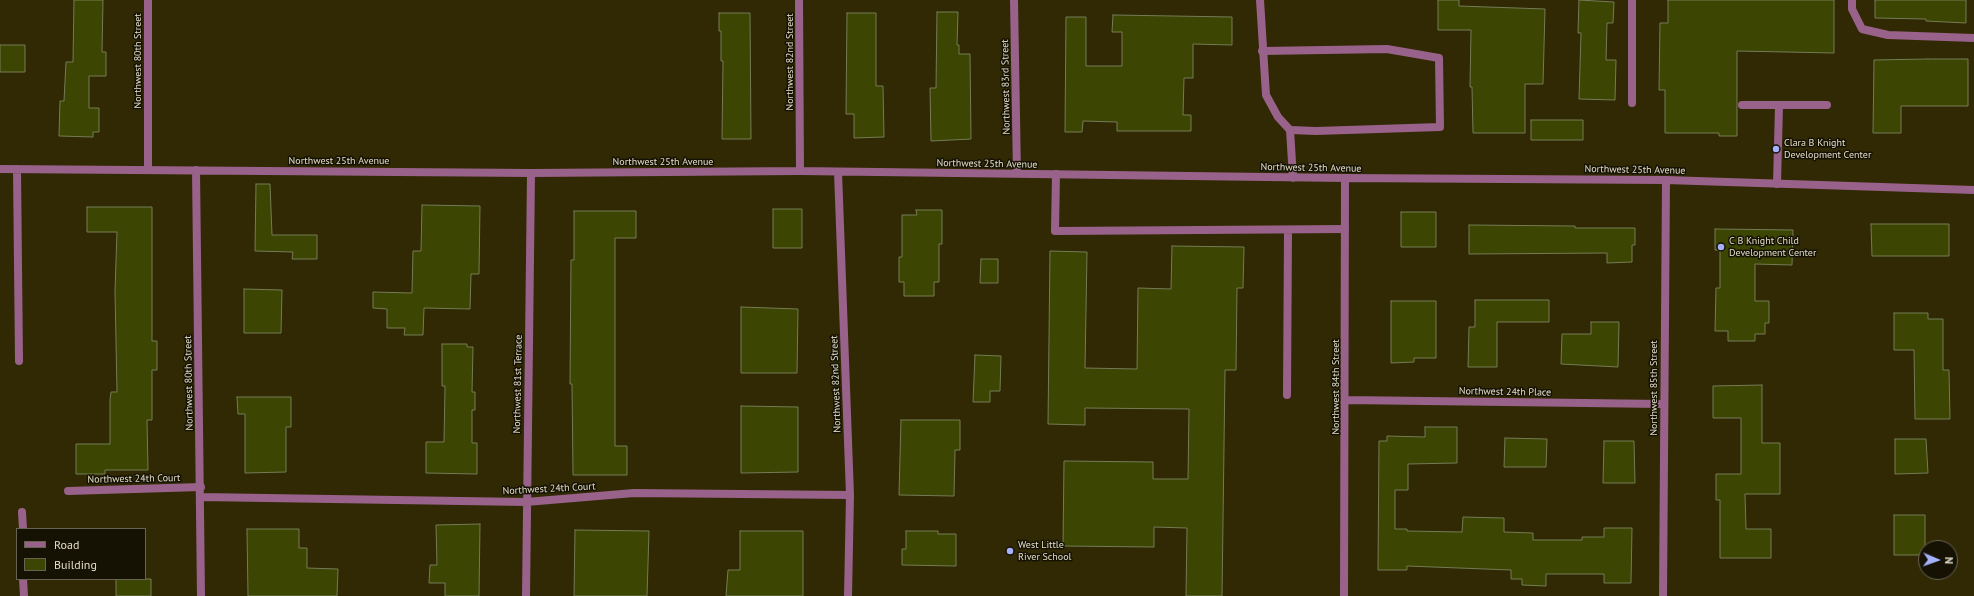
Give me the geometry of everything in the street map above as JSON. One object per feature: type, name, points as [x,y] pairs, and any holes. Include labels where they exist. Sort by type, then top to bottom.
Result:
[{"type":"street","name":"Northwest 80th Street","points":[[148,0],[148,170]]},
{"type":"street","name":"Northwest 82nd Street","points":[[799,0],[800,171]]},
{"type":"street","name":"Northwest 83rd Street","points":[[1014,0],[1017,174]]},
{"type":"street","points":[[1260,0],[1262,51],[1266,95],[1278,117],[1290,130],[1293,178]]},
{"type":"street","points":[[1632,0],[1632,103]]},
{"type":"street","points":[[1852,0],[1852,9],[1862,30],[1888,34],[1974,38]]},
{"type":"street","points":[[1262,51],[1387,49],[1439,58],[1440,127],[1316,131],[1290,130]]},
{"type":"street","points":[[1742,105],[1828,105]]},
{"type":"street","points":[[1777,184],[1779,105]]},
{"type":"street","name":"Northwest 25th Avenue","points":[[0,169],[531,173],[800,171],[1293,178],[1666,180],[1974,190]]},
{"type":"street","points":[[17,169],[19,361]]},
{"type":"street","name":"Northwest 80th Street","points":[[196,170],[201,487],[201,596]]},
{"type":"street","name":"Northwest 82nd Street","points":[[838,172],[850,495],[848,596]]},
{"type":"street","name":"Northwest 81st Terrace","points":[[526,596],[531,173]]},
{"type":"street","points":[[1056,174],[1055,231],[1345,229]]},
{"type":"street","name":"Northwest 84th Street","points":[[1344,596],[1346,400],[1345,178]]},
{"type":"street","name":"Northwest 85th Street","points":[[1663,596],[1663,404],[1666,180]]},
{"type":"street","points":[[1287,395],[1288,230]]},
{"type":"street","name":"Northwest 24th Place","points":[[1346,400],[1663,404]]},
{"type":"street","name":"Northwest 24th Court","points":[[68,491],[201,487]]},
{"type":"street","name":"Northwest 24th Court","points":[[201,497],[526,502],[634,493],[850,495]]},
{"type":"street","points":[[22,512],[22,528]]},
{"type":"street","points":[[23,580],[24,596]]},
{"type":"building","points":[[74,0],[103,0],[102,52],[106,52],[106,76],[89,76],[89,108],[99,108],[99,132],[93,132],[93,137],[59,136],[60,101],[64,101],[66,62],[73,62]]},
{"type":"building","points":[[1438,0],[1459,0],[1459,6],[1545,9],[1543,84],[1525,84],[1525,133],[1473,133],[1472,87],[1470,87],[1471,30],[1438,30]]},
{"type":"building","points":[[1579,0],[1614,2],[1613,23],[1607,23],[1606,60],[1616,60],[1615,100],[1579,99],[1581,33],[1578,33]]},
{"type":"building","points":[[1668,0],[1834,0],[1834,53],[1737,51],[1737,136],[1719,136],[1719,133],[1665,133],[1665,90],[1659,90],[1660,23],[1668,23]]},
{"type":"building","points":[[1875,0],[1966,0],[1966,23],[1926,21],[1926,19],[1875,18]]},
{"type":"building","points":[[937,12],[958,12],[957,45],[959,45],[959,54],[970,54],[971,139],[931,141],[930,88],[936,88]]},
{"type":"building","points":[[719,13],[750,13],[751,139],[722,139],[723,61],[721,61],[721,31],[719,31]]},
{"type":"building","points":[[847,13],[876,13],[876,86],[883,86],[884,137],[854,138],[854,114],[846,114]]},
{"type":"building","points":[[1113,15],[1232,17],[1232,45],[1193,44],[1193,78],[1184,78],[1183,115],[1191,115],[1191,131],[1117,131],[1117,122],[1083,121],[1082,132],[1065,132],[1066,17],[1086,17],[1086,66],[1122,66],[1122,32],[1112,32]]},
{"type":"building","points":[[0,45],[25,45],[25,72],[0,72]]},
{"type":"building","points":[[1968,59],[1968,106],[1901,106],[1901,133],[1873,133],[1874,60]]},
{"type":"building","points":[[1531,120],[1583,120],[1583,140],[1531,140]]},
{"type":"building","points":[[256,184],[270,184],[272,235],[317,235],[317,259],[292,259],[293,252],[255,251]]},
{"type":"building","points":[[422,205],[480,206],[479,274],[471,274],[470,309],[424,308],[423,335],[404,335],[405,328],[387,328],[387,309],[373,308],[373,292],[412,293],[413,251],[421,251]]},
{"type":"building","points":[[87,207],[152,207],[152,341],[157,341],[157,370],[152,370],[152,420],[147,420],[148,470],[105,470],[105,474],[76,474],[76,444],[110,444],[111,392],[117,392],[115,291],[117,232],[87,232]]},
{"type":"building","points":[[773,209],[802,209],[802,248],[773,248]]},
{"type":"building","points":[[916,210],[942,210],[942,244],[939,244],[939,282],[934,282],[934,296],[904,296],[904,282],[899,282],[899,257],[902,257],[902,215],[917,215]]},
{"type":"building","points":[[574,211],[636,211],[636,238],[615,238],[615,446],[627,446],[627,475],[573,475],[572,384],[570,384],[571,260],[574,260]]},
{"type":"building","points":[[1401,212],[1436,212],[1436,247],[1401,247]]},
{"type":"building","points":[[1871,224],[1949,224],[1949,256],[1872,256]]},
{"type":"building","points":[[1469,225],[1635,228],[1635,245],[1632,245],[1632,262],[1607,263],[1607,253],[1469,254]]},
{"type":"building","points":[[1715,229],[1793,230],[1792,265],[1755,264],[1755,301],[1769,301],[1769,323],[1765,323],[1765,334],[1755,334],[1755,341],[1728,341],[1728,331],[1715,331],[1716,288],[1720,288],[1720,250],[1715,250]]},
{"type":"building","points":[[1172,246],[1244,247],[1243,288],[1237,288],[1236,370],[1225,370],[1222,596],[1186,596],[1187,528],[1154,527],[1154,547],[1063,546],[1064,461],[1153,462],[1153,479],[1188,479],[1189,409],[1085,408],[1085,425],[1048,424],[1050,251],[1087,252],[1085,368],[1137,369],[1138,288],[1171,289]]},
{"type":"building","points":[[981,259],[998,259],[998,283],[980,283]]},
{"type":"building","points":[[244,289],[282,290],[281,333],[244,333]]},
{"type":"building","points":[[1475,300],[1549,300],[1549,322],[1497,322],[1497,367],[1468,367],[1469,327],[1475,327]]},
{"type":"building","points":[[1391,301],[1436,301],[1436,358],[1414,358],[1414,362],[1391,363]]},
{"type":"building","points":[[741,307],[798,309],[797,373],[741,373]]},
{"type":"building","points":[[1894,313],[1928,313],[1928,319],[1943,319],[1943,370],[1949,370],[1950,419],[1915,419],[1914,350],[1894,350]]},
{"type":"building","points":[[1591,322],[1619,322],[1618,367],[1561,364],[1562,334],[1591,334]]},
{"type":"building","points":[[442,344],[467,344],[467,347],[473,347],[472,392],[475,392],[475,410],[472,410],[472,443],[477,443],[477,474],[426,473],[426,442],[444,442],[445,386],[442,386]]},
{"type":"building","points":[[975,355],[1001,356],[1000,391],[990,391],[990,402],[973,402]]},
{"type":"building","points":[[1762,385],[1762,443],[1780,443],[1780,494],[1745,494],[1746,529],[1771,529],[1771,558],[1720,558],[1720,500],[1716,500],[1716,474],[1741,474],[1741,418],[1713,418],[1713,386]]},
{"type":"building","points":[[237,397],[291,397],[291,427],[286,427],[286,472],[245,473],[245,414],[238,414]]},
{"type":"building","points":[[741,406],[798,407],[798,472],[741,473]]},
{"type":"building","points":[[901,420],[960,420],[960,450],[955,450],[954,496],[899,495]]},
{"type":"building","points":[[1425,427],[1457,427],[1457,463],[1408,464],[1408,490],[1395,490],[1395,529],[1407,529],[1407,531],[1462,532],[1463,517],[1504,518],[1504,532],[1533,533],[1533,540],[1582,540],[1582,537],[1604,537],[1604,528],[1632,528],[1631,583],[1604,583],[1604,574],[1546,574],[1546,586],[1522,585],[1522,579],[1511,579],[1511,570],[1407,566],[1407,570],[1378,570],[1379,441],[1387,441],[1387,436],[1425,437]]},
{"type":"building","points":[[1505,438],[1547,439],[1546,467],[1504,467]]},
{"type":"building","points":[[1895,439],[1926,439],[1928,473],[1895,474]]},
{"type":"building","points":[[1604,441],[1634,441],[1635,483],[1603,483]]},
{"type":"building","points":[[1894,515],[1925,515],[1925,540],[1918,540],[1918,555],[1894,555]]},
{"type":"building","points":[[480,524],[479,596],[445,596],[445,583],[429,583],[430,565],[437,565],[436,525]]},
{"type":"building","points":[[247,529],[299,529],[299,548],[307,548],[307,568],[338,569],[337,596],[248,596]]},
{"type":"building","points":[[575,530],[649,531],[647,596],[574,596]]},
{"type":"building","points":[[740,531],[803,531],[803,596],[726,596],[728,570],[740,570]]},
{"type":"building","points":[[906,531],[938,531],[938,534],[956,534],[956,566],[902,565],[902,549],[906,549]]},
{"type":"building","points":[[151,579],[151,596],[116,596],[116,580]]},
{"type":"place","name":"Clara B Knight Development Center","points":[[1776,149]]},
{"type":"place","name":"C B Knight Child Development Center","points":[[1721,247]]},
{"type":"place","name":"West Little River School","points":[[1010,551]]}]
